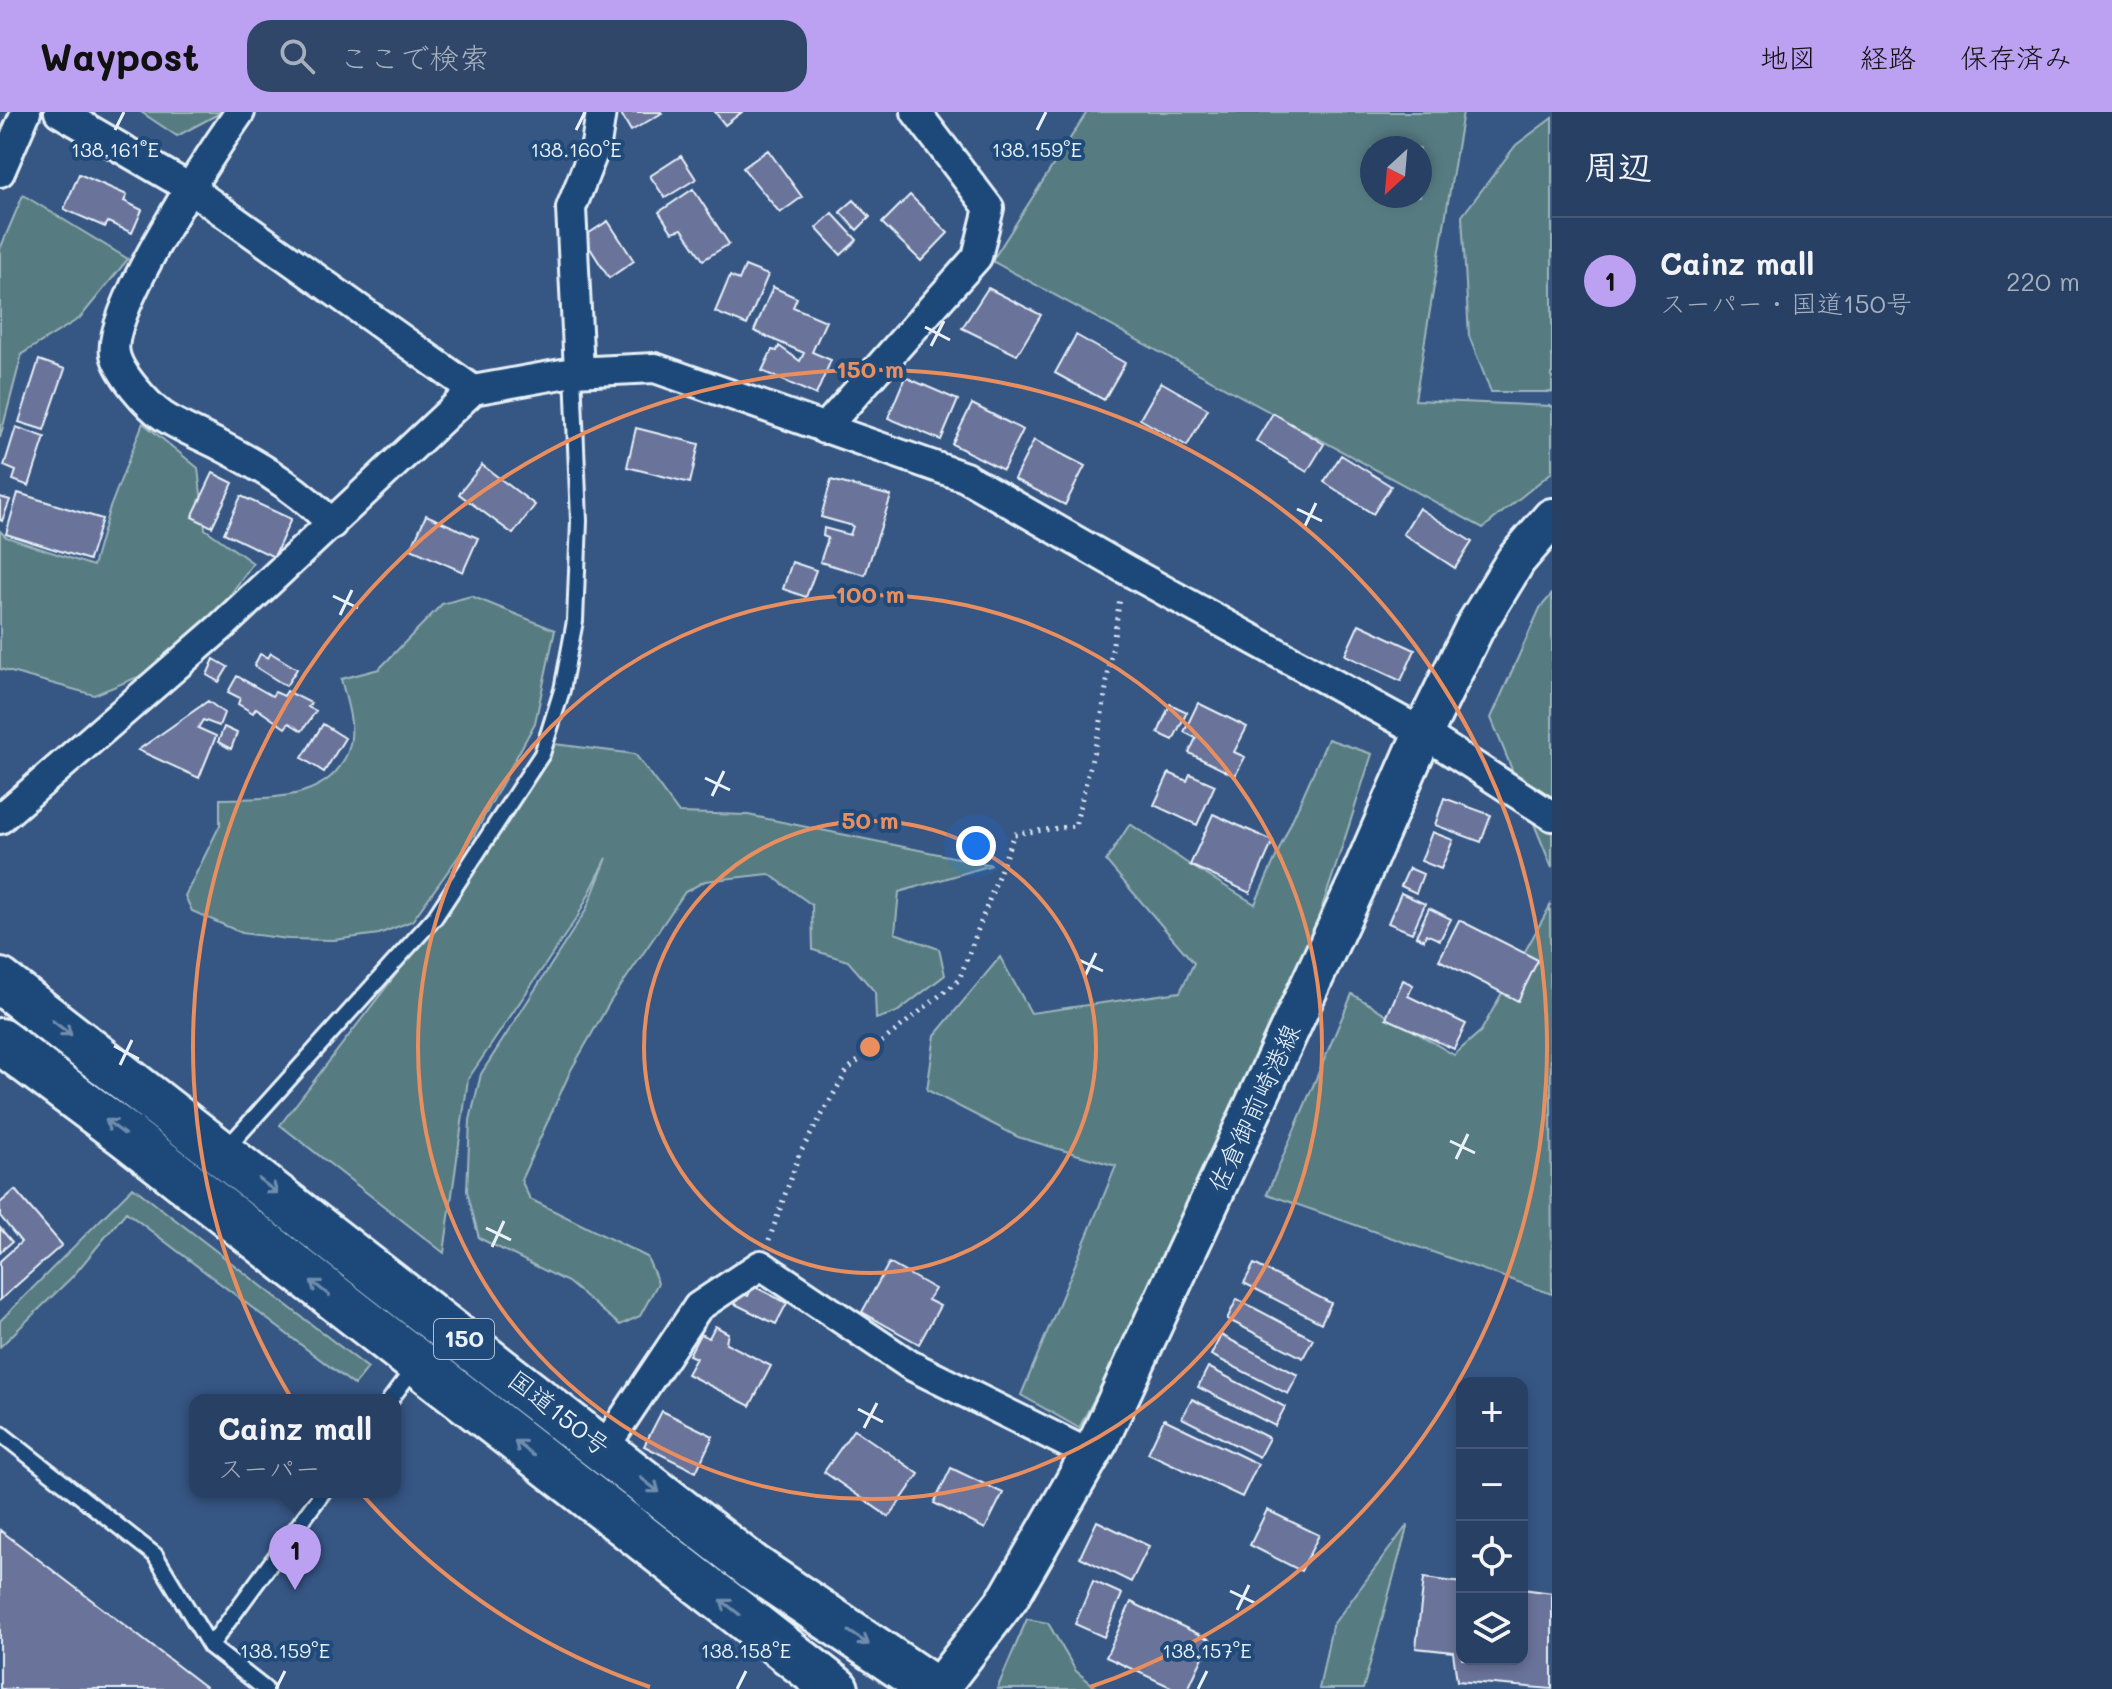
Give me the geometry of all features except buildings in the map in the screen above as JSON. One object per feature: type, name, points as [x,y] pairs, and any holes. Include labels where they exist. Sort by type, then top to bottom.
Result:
[{"type":"highway","name":"国道150号","points":[[0,981],[224,1151],[753,1567],[936,1689]]},
{"type":"highway","name":"国道150号","points":[[0,1041],[127,1136],[836,1689]]},
{"type":"main road","name":"佐倉御前崎港線","points":[[936,1689],[1009,1597],[1091,1455],[1325,954],[1423,733],[1475,627],[1516,560],[1552,518]]},
{"type":"street","points":[[0,172],[26,112]]},
{"type":"street","points":[[59,112],[188,187],[473,390]]},
{"type":"street","points":[[240,112],[188,187],[115,326],[115,355],[130,380],[162,415],[244,457],[301,492],[332,524]]},
{"type":"street","points":[[576,372],[571,208],[596,145],[601,112]]},
{"type":"street","points":[[824,429],[977,257],[989,208],[916,112]]},
{"type":"street","points":[[0,819],[332,524],[473,390],[576,372],[655,368],[965,477],[1423,733],[1552,816]]},
{"type":"street","points":[[604,1448],[698,1307],[761,1265],[910,1365],[1091,1455]]},
{"type":"lane","points":[[224,1151],[435,917],[542,754],[562,690],[575,621],[579,521],[576,372]]},
{"type":"lane","points":[[394,1394],[416,1364]]},
{"type":"lane","points":[[0,1433],[155,1555],[210,1646],[265,1689]]},
{"type":"lane","points":[[210,1646],[319,1498]]},
{"type":"path","points":[[761,1265],[799,1155],[848,1069],[959,980],[1014,834],[1075,826],[1100,727],[1125,569]]},
{"type":"green space","points":[[141,112],[222,112],[177,136]]},
{"type":"green space","points":[[1087,112],[1463,112],[1415,400],[1552,406],[1552,472],[1483,528],[992,261]]},
{"type":"green space","points":[[1552,118],[1552,392],[1491,392],[1469,336],[1462,216],[1516,145]]},
{"type":"green space","points":[[23,195],[128,259],[80,318],[22,354],[0,438],[0,249]]},
{"type":"green space","points":[[143,423],[198,468],[205,529],[253,563],[202,634],[165,666],[94,695],[0,669],[0,531],[6,537],[93,566],[109,510]]},
{"type":"green space","points":[[1552,594],[1552,868],[1491,718],[1540,608]]},
{"type":"green space","points":[[471,596],[555,630],[535,723],[474,835],[412,921],[379,934],[334,940],[288,939],[242,933],[192,911],[185,896],[220,825],[220,799],[295,794],[328,779],[340,766],[351,740],[350,714],[341,679],[379,669],[442,604]]},
{"type":"green space","points":[[1328,739],[1372,754],[1307,948],[1259,1065],[1210,1170],[1079,1428],[1021,1395],[1116,1166],[1018,1137],[927,1090],[935,1035],[1000,957],[1031,1013],[1180,992],[1194,963],[1106,861],[1130,824],[1255,904]]},
{"type":"green space","points":[[546,743],[635,754],[679,813],[748,815],[992,865],[899,892],[895,933],[939,949],[945,975],[897,1012],[876,1019],[875,992],[848,961],[813,950],[812,905],[769,874],[705,881],[685,892],[610,1002],[571,1070],[521,1180],[530,1199],[647,1257],[658,1283],[640,1316],[620,1325],[568,1282],[479,1238],[467,1191],[470,1120],[481,1074],[586,910],[607,858],[578,916],[468,1079],[444,1253],[280,1125],[467,882]]},
{"type":"green space","points":[[1550,906],[1552,1294],[1267,1194],[1352,994],[1454,1055],[1481,1031]]},
{"type":"green space","points":[[133,1187],[368,1368],[354,1385],[126,1212],[73,1276],[0,1347],[0,1321]]},
{"type":"green space","points":[[1408,1524],[1363,1689],[1319,1689],[1332,1626]]},
{"type":"green space","points":[[1027,1619],[1048,1623],[1076,1671],[1098,1689],[997,1689]]},
{"type":"place","name":"Cainz mall","points":[[295,1590]]}]
